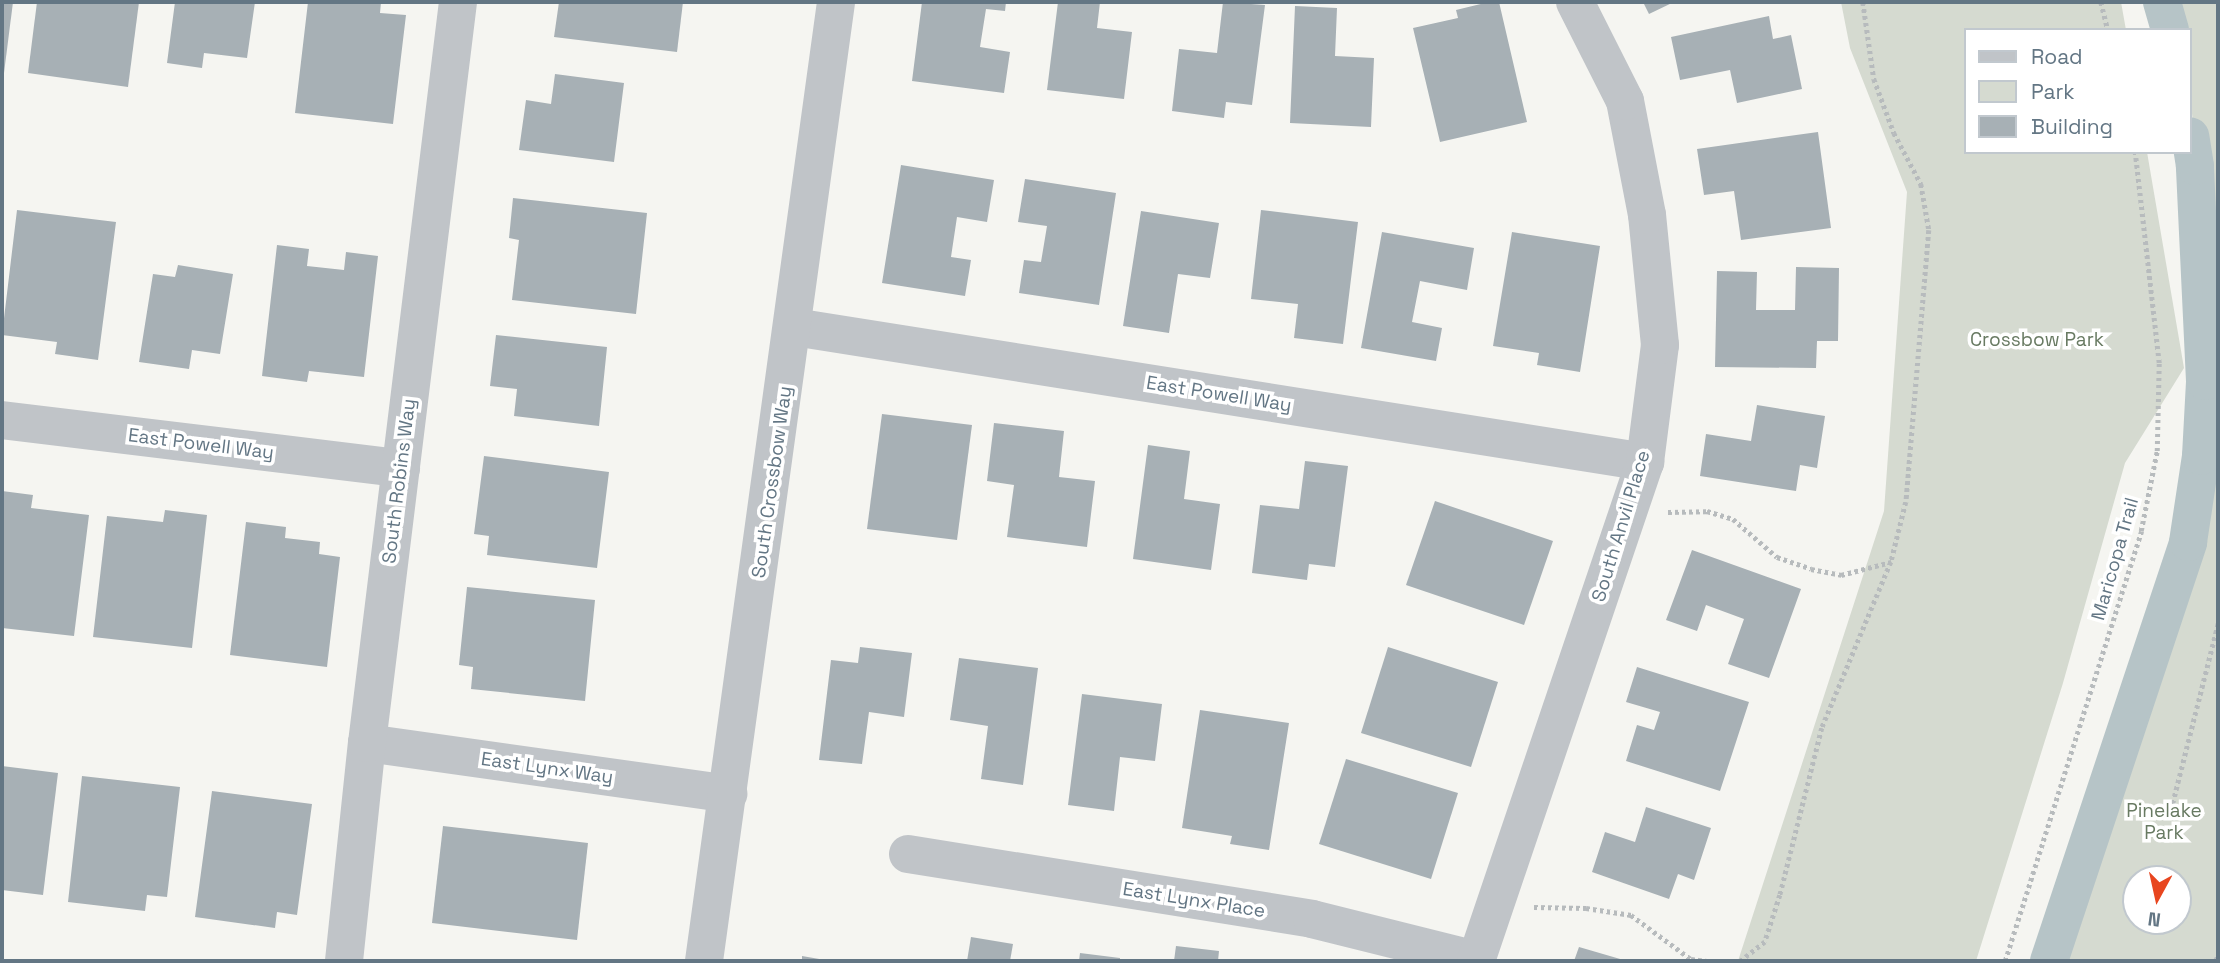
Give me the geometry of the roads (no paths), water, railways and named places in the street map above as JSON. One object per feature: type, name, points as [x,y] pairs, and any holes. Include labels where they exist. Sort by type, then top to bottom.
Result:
[{"type":"street","name":"South Robins Way","points":[[344,961],[367,743],[458,2]]},
{"type":"street","name":"South Crossbow Way","points":[[704,961],[794,327],[836,2]]},
{"type":"street","name":"South Anvil Place","points":[[1476,960],[1645,462],[1660,345],[1647,215],[1625,102],[1575,2]]},
{"type":"street","name":"East Powell Way","points":[[794,327],[1645,462]]},
{"type":"street","name":"East Powell Way","points":[[2,420],[401,468]]},
{"type":"street","name":"East Lynx Way","points":[[367,743],[728,794]]},
{"type":"street","name":"East Lynx Place","points":[[908,854],[1312,919],[1476,960]]},
{"type":"waterway","points":[[2162,2],[2169,28]]},
{"type":"waterway","points":[[2049,961],[2188,542],[2201,456],[2205,381],[2192,148]]},
{"type":"park label","name":"Crossbow Park","points":[[2037,340]]},
{"type":"park label","name":"Pinelake Park","points":[[2164,822]]}]
